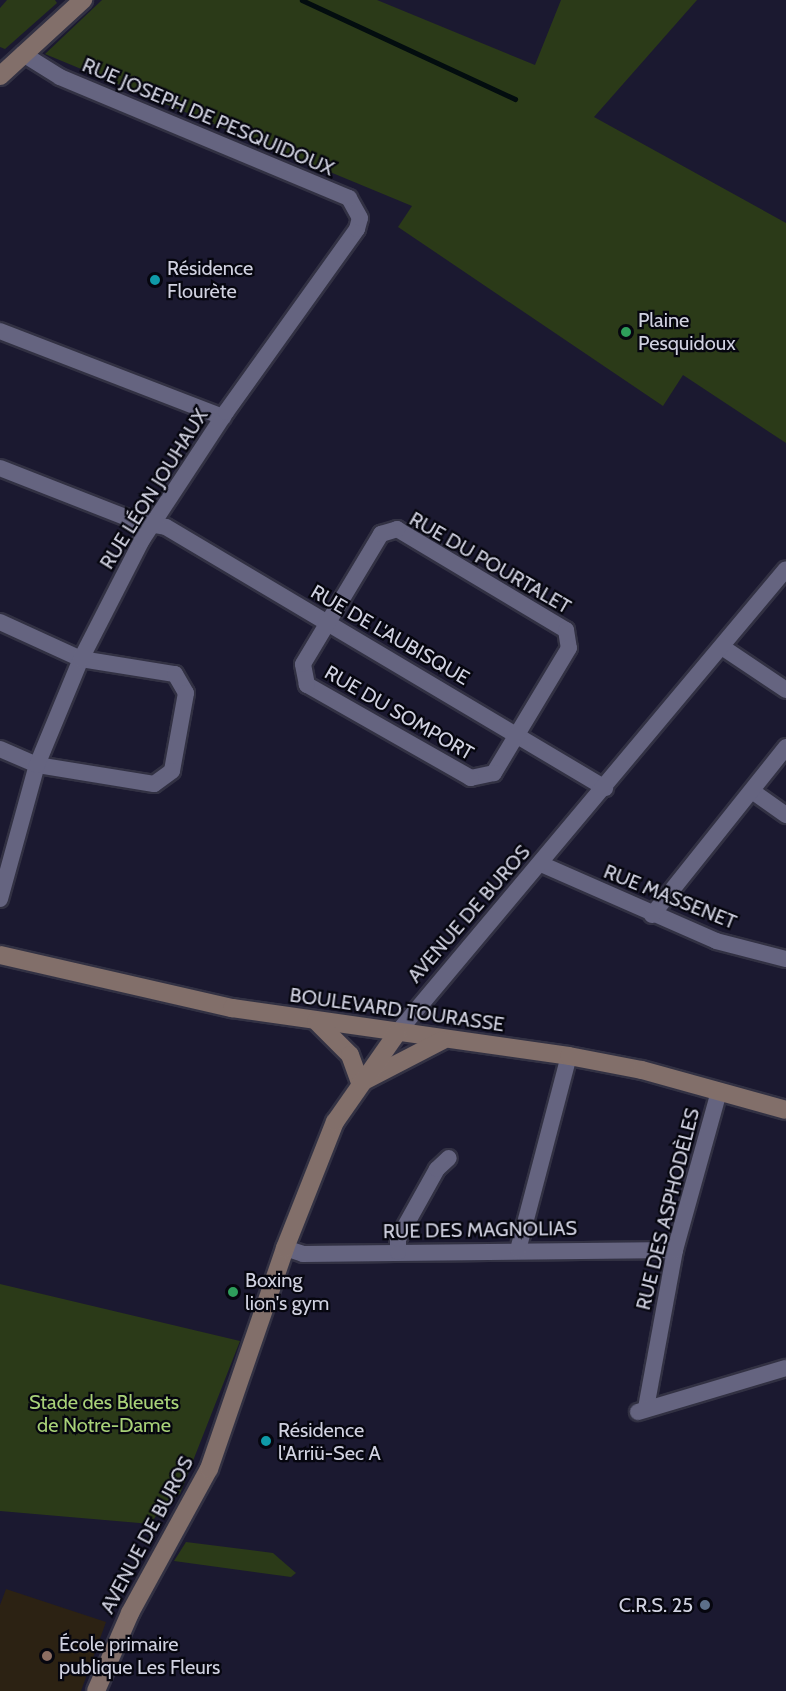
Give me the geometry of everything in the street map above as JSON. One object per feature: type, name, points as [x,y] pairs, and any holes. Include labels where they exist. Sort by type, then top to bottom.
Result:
[{"type":"main road","points":[[9,63],[83,0]]},
{"type":"main road","name":"BOULEVARD TOURASSE","points":[[0,955],[232,1008],[443,1040],[569,1056],[642,1070],[786,1110]]},
{"type":"main road","points":[[316,1021],[350,1055],[360,1083],[443,1040]]},
{"type":"main road","name":"AVENUE DE BUROS","points":[[96,1691],[130,1613],[209,1468],[285,1248],[335,1122],[397,1033]]},
{"type":"street","name":"RUE JOSEPH DE PESQUIDOUX","points":[[9,63],[60,77],[348,198],[360,218],[357,229]]},
{"type":"street","name":"RUE LÉON JOUHAUX","points":[[0,899],[37,765],[81,659],[152,524],[223,417],[357,229]]},
{"type":"street","points":[[0,331],[223,417]]},
{"type":"street","name":"RUE DE L'AUBISQUE","points":[[0,468],[152,524],[166,527],[605,788]]},
{"type":"street","name":"RUE DU POURTALET","points":[[328,624],[381,534],[397,530],[407,535],[566,630],[569,648],[517,734]]},
{"type":"street","name":"AVENUE DE BUROS","points":[[397,1033],[605,788],[786,569]]},
{"type":"street","points":[[0,622],[81,659],[175,674],[186,693],[172,771],[154,784],[37,765],[0,749]]},
{"type":"street","name":"RUE DU SOMPORT","points":[[328,624],[303,664],[307,685],[471,778],[494,773],[517,734]]},
{"type":"street","points":[[722,647],[786,690]]},
{"type":"street","points":[[652,915],[786,747]]},
{"type":"street","points":[[752,791],[786,816]]},
{"type":"street","name":"RUE MASSENET","points":[[541,864],[652,915],[716,941],[786,958]]},
{"type":"street","points":[[518,1250],[569,1056]]},
{"type":"street","name":"RUE DES ASPHODÈLES","points":[[719,1091],[675,1250],[642,1410],[786,1368]]},
{"type":"street","points":[[398,1252],[398,1239],[437,1169],[449,1158]]},
{"type":"street","name":"RUE DES MAGNOLIAS","points":[[285,1248],[303,1254],[675,1250]]},
{"type":"shaded area","name":"École primaire publique Les Fleurs","points":[[6,1589],[106,1622],[81,1691],[0,1691],[0,1605]]},
{"type":"green space","points":[[7,0],[55,0],[57,3],[5,49],[0,47],[0,8]]},
{"type":"green space","points":[[102,0],[377,0],[535,65],[561,0],[697,0],[594,117],[786,223],[786,443],[683,375],[663,406],[398,227],[412,206],[45,54]]},
{"type":"green space","name":"Stade des Bleuets de Notre-Dame","points":[[0,1284],[240,1341],[180,1494],[163,1504],[151,1524],[0,1511]]},
{"type":"green space","points":[[186,1542],[273,1553],[296,1573],[291,1577],[174,1561]]},
{"type":"waterway","points":[[302,0],[515,99]]},
{"type":"place","name":"Résidence Flourète","points":[[155,280]]},
{"type":"place","name":"Plaine Pesquidoux","points":[[626,332]]},
{"type":"place","name":"Boxing lion's gym","points":[[233,1292]]},
{"type":"place","name":"Résidence l'Arriü-Sec A","points":[[266,1441]]},
{"type":"place","name":"C.R.S. 25","points":[[705,1605]]},
{"type":"place","name":"École primaire publique Les Fleurs","points":[[47,1656]]}]
